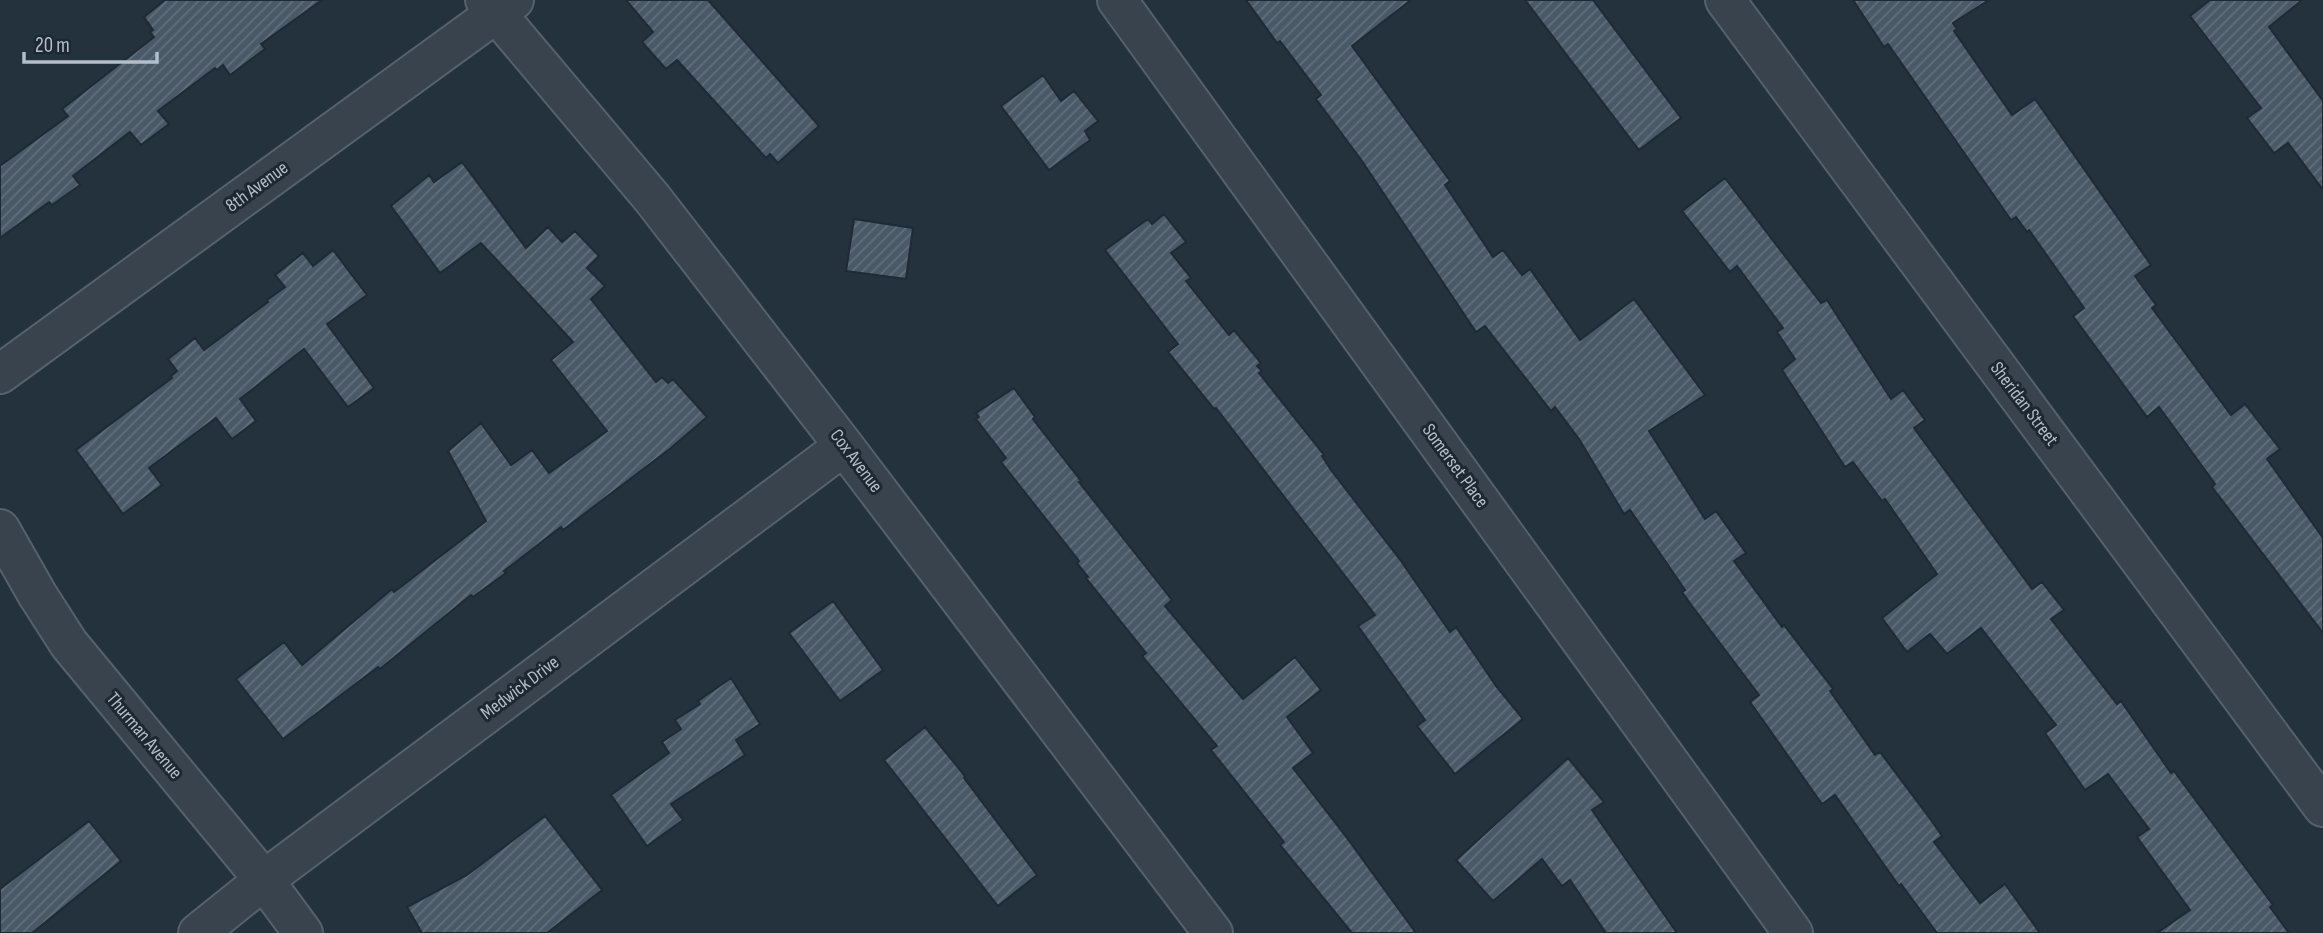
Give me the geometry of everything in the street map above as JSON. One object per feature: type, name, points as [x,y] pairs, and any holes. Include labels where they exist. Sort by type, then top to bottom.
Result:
[{"type":"street","name":"Somerset Place","points":[[1117,0],[1793,933]]},
{"type":"street","name":"Sheridan Street","points":[[1725,0],[2323,807]]},
{"type":"street","name":"8th Avenue","points":[[0,374],[498,5]]},
{"type":"street","name":"Cox Avenue","points":[[498,5],[844,446],[1213,933]]},
{"type":"street","name":"Medwick Drive","points":[[198,933],[264,880],[844,446]]},
{"type":"street","name":"Thurman Avenue","points":[[0,529],[69,644],[264,880],[303,933]]},
{"type":"building","points":[[165,0],[322,0],[261,44],[265,49],[230,75],[223,65],[217,70],[215,68],[158,111],[169,124],[141,145],[130,132],[73,176],[80,185],[52,205],[49,202],[0,238],[0,166],[68,116],[62,109],[154,37],[150,32],[153,30],[144,17]]},
{"type":"building","points":[[626,0],[708,0],[819,126],[778,163],[770,154],[766,158],[677,60],[666,69],[642,42],[653,32]]},
{"type":"building","points":[[1246,0],[1411,0],[1352,46],[1450,181],[1445,185],[1493,257],[1503,250],[1522,275],[1530,269],[1580,340],[1634,299],[1705,395],[1649,431],[1705,519],[1716,511],[1746,553],[1734,561],[1782,627],[1784,625],[1833,689],[1830,691],[1875,755],[1880,752],[1931,820],[1942,836],[1934,842],[1980,903],[2005,884],[2040,933],[1937,933],[1901,884],[1899,886],[1835,795],[1822,804],[1750,702],[1759,695],[1682,592],[1685,590],[1630,510],[1624,514],[1579,439],[1555,407],[1551,411],[1485,326],[1476,332],[1362,161],[1316,99],[1321,95],[1280,41],[1277,43]]},
{"type":"building","points":[[1525,0],[1593,0],[1681,118],[1639,150]]},
{"type":"building","points":[[1853,0],[1989,0],[1953,23],[1957,29],[1954,31],[2012,115],[2035,99],[2151,265],[2135,276],[2156,305],[2152,308],[2231,415],[2245,404],[2280,449],[2267,459],[2323,538],[2323,633],[2212,487],[2215,484],[2159,407],[2147,417],[2073,316],[2084,308],[2029,230],[2027,232],[2016,217],[2011,220],[1888,44],[1884,47]]},
{"type":"building","points":[[2210,0],[2302,0],[2269,27],[2323,101],[2323,190],[2288,143],[2274,153],[2247,118],[2261,108],[2190,16]]},
{"type":"building","points":[[1043,75],[1061,101],[1074,91],[1098,121],[1085,131],[1090,140],[1049,170],[1001,106]]},
{"type":"building","points":[[462,162],[526,248],[548,227],[562,242],[575,231],[599,256],[587,268],[605,286],[591,299],[656,382],[662,377],[668,383],[673,379],[707,417],[671,448],[563,530],[561,527],[504,571],[506,573],[473,597],[471,595],[380,669],[378,667],[283,739],[236,679],[284,642],[302,665],[392,589],[394,592],[486,521],[448,451],[481,423],[511,465],[532,450],[549,473],[607,431],[551,360],[573,342],[481,243],[440,273],[391,206],[429,175],[434,182]]},
{"type":"building","points":[[1725,178],[1821,303],[1827,300],[1891,399],[1903,390],[1925,420],[1914,428],[2032,589],[2042,582],[2064,610],[2051,619],[2117,704],[2121,701],[2171,773],[2174,771],[2273,905],[2270,907],[2289,933],[2157,933],[2190,910],[2137,837],[2149,829],[2108,774],[2085,790],[2045,733],[2056,725],[1981,628],[1947,654],[1930,634],[1907,652],[1882,618],[1937,574],[1885,499],[1882,501],[1853,462],[1845,467],[1782,370],[1795,359],[1777,332],[1783,328],[1737,266],[1730,272],[1682,211]]},
{"type":"building","points":[[1164,214],[1186,242],[1171,253],[1191,278],[1186,281],[1229,335],[1234,330],[1261,363],[1257,366],[1262,371],[1259,373],[1324,455],[1322,456],[1331,470],[1401,561],[1450,632],[1456,627],[1496,686],[1523,719],[1455,774],[1417,726],[1425,720],[1358,626],[1375,615],[1216,408],[1214,409],[1168,352],[1178,344],[1105,250],[1148,219],[1152,224]]},
{"type":"building","points":[[854,219],[913,228],[906,279],[846,271]]},
{"type":"building","points":[[333,250],[367,295],[327,324],[374,388],[348,407],[304,349],[240,399],[256,421],[232,439],[216,418],[149,468],[162,485],[123,514],[76,450],[172,378],[177,371],[168,359],[195,338],[204,350],[268,302],[267,300],[285,287],[275,275],[303,253],[313,266]]},
{"type":"building","points":[[1014,388],[1035,417],[1033,419],[1081,481],[1079,482],[1172,600],[1165,606],[1243,699],[1295,657],[1321,690],[1287,717],[1313,753],[1293,768],[1416,933],[1352,933],[1280,845],[1284,842],[1211,750],[1217,746],[1142,656],[1146,653],[1086,578],[1088,577],[1077,563],[1079,561],[1001,462],[1006,458],[976,419],[979,417],[976,413]]},
{"type":"building","points":[[833,601],[883,670],[840,701],[789,633]]},
{"type":"building","points":[[731,678],[760,724],[736,740],[745,755],[671,804],[683,820],[647,846],[611,795],[669,753],[662,742],[681,729],[675,720],[700,704],[698,701]]},
{"type":"building","points":[[925,727],[965,776],[1037,875],[998,906],[884,760]]},
{"type":"building","points":[[1568,758],[1604,802],[1592,810],[1677,933],[1606,933],[1570,880],[1562,886],[1542,859],[1493,901],[1456,860]]},
{"type":"building","points":[[545,816],[602,890],[547,933],[422,933],[407,907],[467,875]]},
{"type":"building","points":[[89,821],[121,861],[32,933],[0,933],[0,889]]}]
